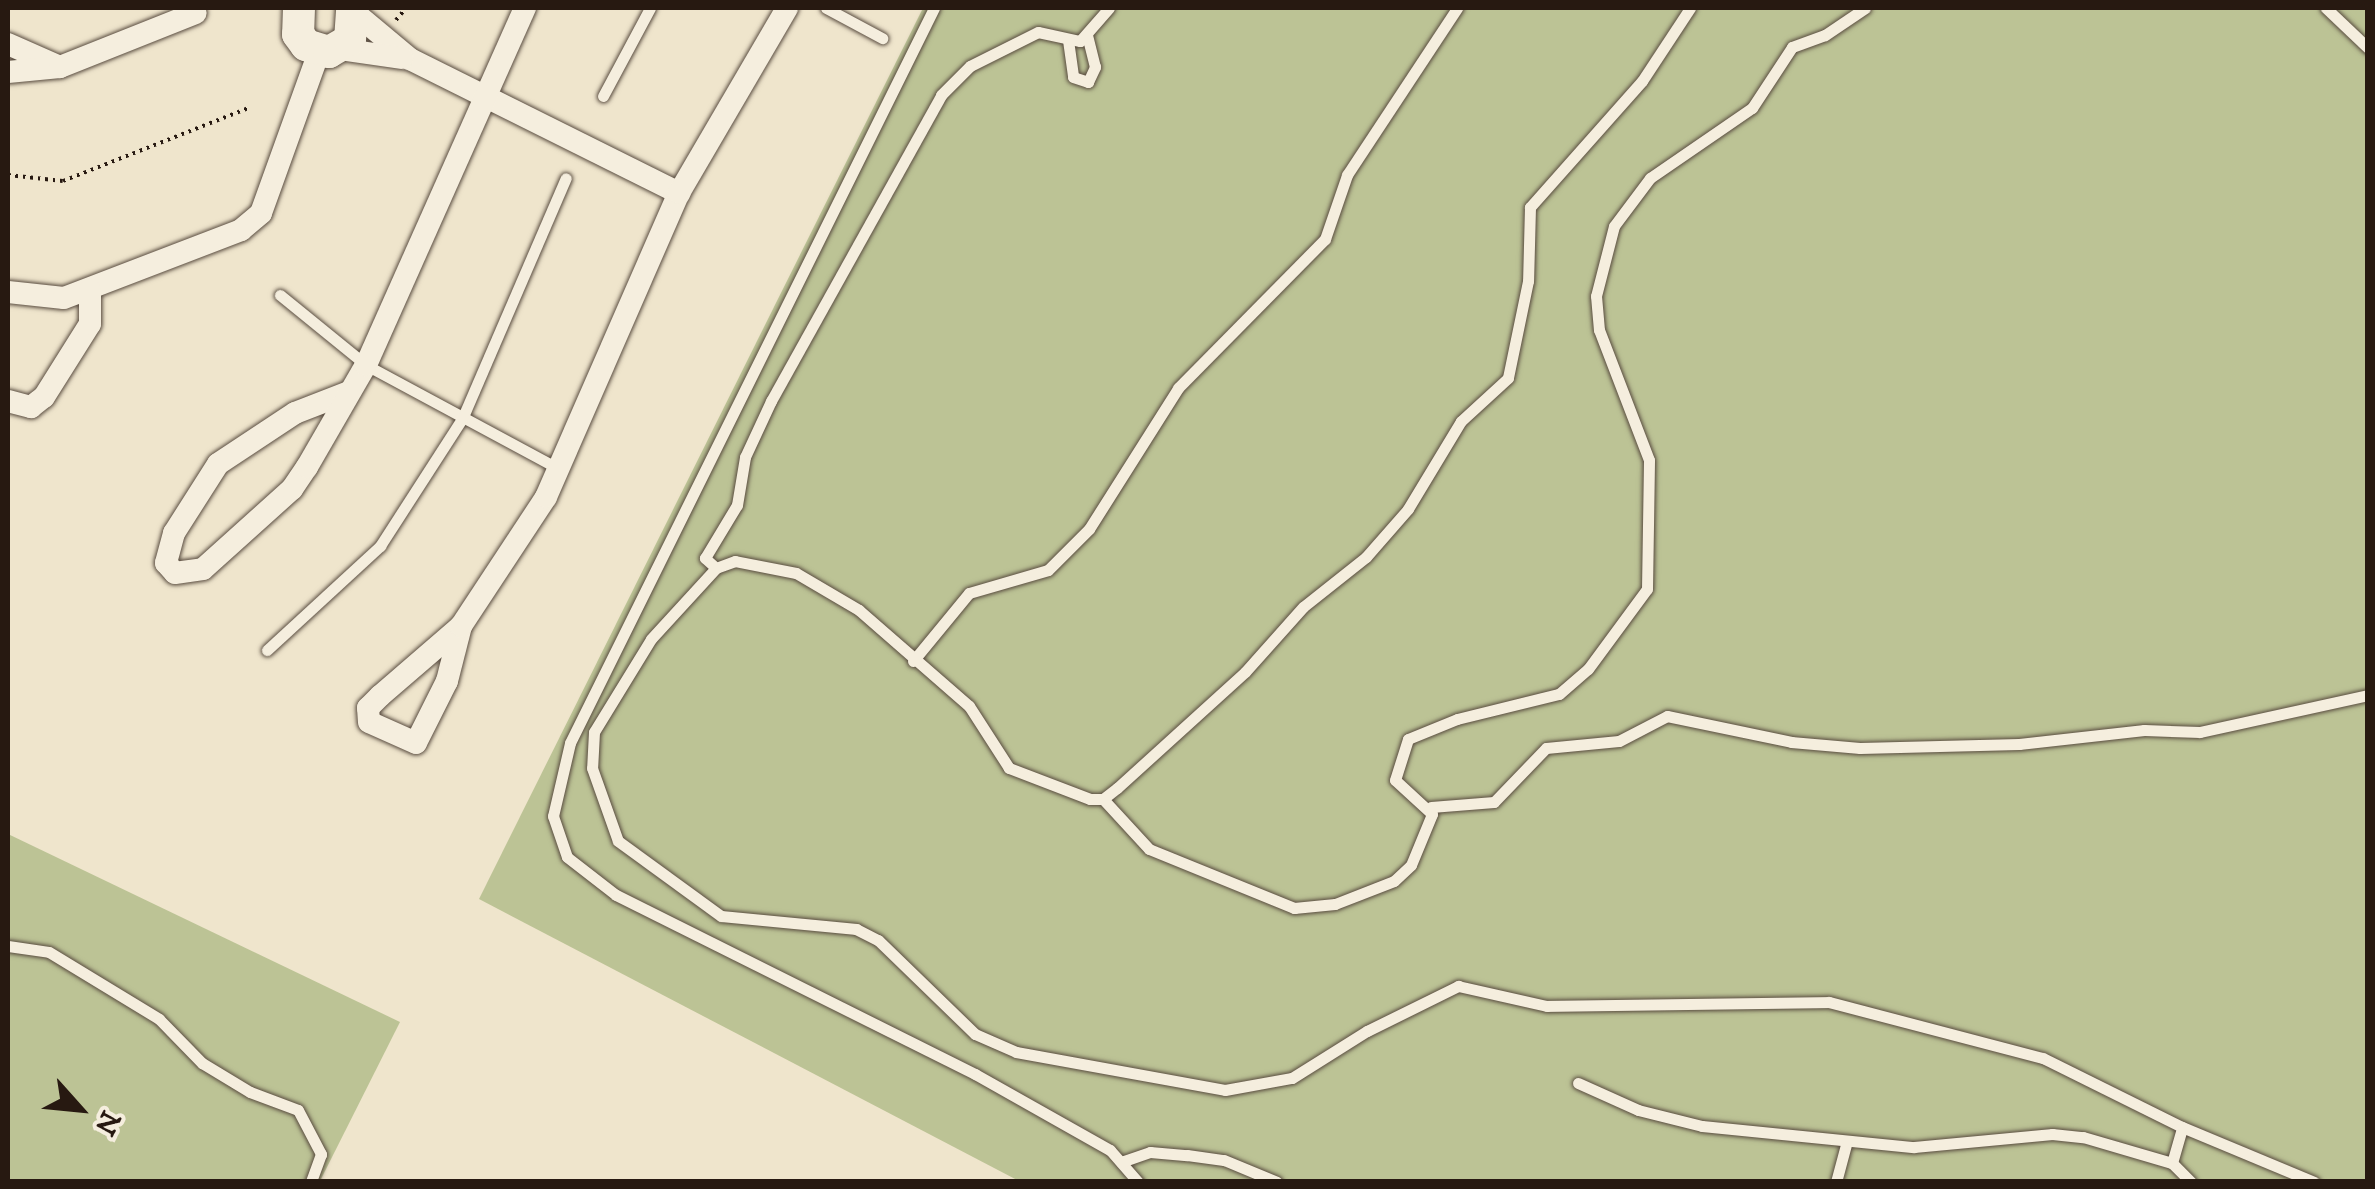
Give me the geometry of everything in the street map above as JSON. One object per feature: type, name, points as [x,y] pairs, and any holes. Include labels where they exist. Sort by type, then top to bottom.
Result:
[{"type":"street","points":[[299,8],[298,34],[329,50],[410,59]]},
{"type":"street","points":[[349,392],[295,413],[218,464],[174,533],[166,563],[175,573],[203,569],[292,489],[366,365],[482,95],[525,8]]},
{"type":"street","points":[[461,626],[446,681],[416,743],[369,722],[368,708],[461,626],[562,470],[679,193],[787,8]]},
{"type":"street","points":[[8,292],[64,298],[241,230],[261,212],[329,50],[350,40],[353,10]]},
{"type":"street","points":[[353,10],[410,59],[679,193]]},
{"type":"street","points":[[8,72],[60,67],[196,12]]},
{"type":"street","points":[[8,44],[60,67]]},
{"type":"street","points":[[8,401],[31,407],[44,397],[90,324],[90,290]]},
{"type":"lane","points":[[603,96],[650,8]]},
{"type":"lane","points":[[826,8],[882,38]]},
{"type":"lane","points":[[934,8],[570,743],[553,816],[567,857],[616,896],[976,1074],[1121,1162],[1138,1182]]},
{"type":"lane","points":[[716,568],[705,558],[736,504],[751,442],[941,94],[970,66],[1038,32],[1068,40],[1087,35],[1109,8]]},
{"type":"lane","points":[[913,661],[969,593],[1048,570],[1090,529],[1178,388],[1325,238],[1347,175],[1457,8]]},
{"type":"lane","points":[[1103,800],[1245,672],[1303,608],[1366,557],[1408,509],[1461,421],[1508,378],[1528,281],[1530,207],[1642,81],[1690,8]]},
{"type":"lane","points":[[1865,8],[1825,35],[1792,47],[1734,125],[1650,178],[1622,210],[1596,296],[1599,330],[1649,460],[1654,499],[1648,589],[1600,654],[1558,694],[1457,719],[1408,740],[1395,780],[1431,807],[1494,802],[1546,748],[1620,741],[1667,716],[1826,745],[2019,744],[2144,730],[2200,732],[2368,695]]},
{"type":"lane","points":[[2326,8],[2368,48]]},
{"type":"lane","points":[[1068,40],[1073,77],[1088,82],[1095,66],[1087,35]]},
{"type":"lane","points":[[267,650],[380,546],[462,420],[566,178]]},
{"type":"lane","points":[[280,294],[366,365],[462,420],[562,470]]},
{"type":"lane","points":[[1431,807],[1424,844],[1394,881],[1336,904],[1294,908],[1149,849],[1103,800],[1009,768],[968,706],[824,585],[760,563],[716,568],[651,639],[594,732],[592,768],[618,841],[721,916],[856,929],[878,940],[898,953],[932,996],[993,1045],[1224,1090],[1292,1078],[1366,1031],[1458,986],[1546,1006],[1829,1002],[2008,1046],[2182,1128],[2314,1182]]},
{"type":"lane","points":[[8,946],[49,952],[159,1019],[202,1063],[298,1110],[321,1154],[311,1182]]},
{"type":"lane","points":[[1578,1083],[1627,1106],[1702,1126],[1914,1148],[2052,1134],[2172,1162],[2191,1182]]},
{"type":"lane","points":[[2172,1162],[2182,1128]]},
{"type":"lane","points":[[1836,1182],[1847,1141]]},
{"type":"lane","points":[[1121,1162],[1150,1152],[1186,1155],[1224,1160],[1277,1182]]},
{"type":"path","points":[[8,175],[63,181],[248,108]]},
{"type":"green space","points":[[923,8],[2367,8],[2367,1181],[1019,1181],[479,899]]},
{"type":"green space","points":[[8,834],[400,1022],[320,1181],[8,1181]]}]
